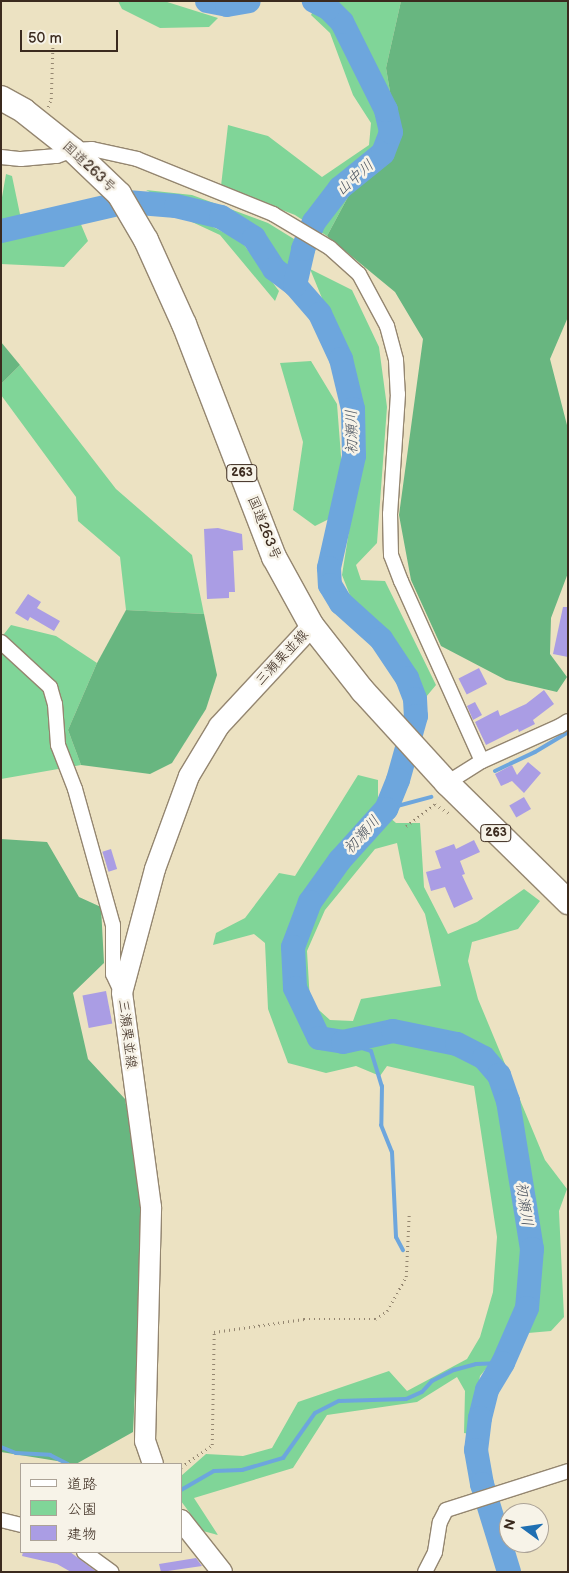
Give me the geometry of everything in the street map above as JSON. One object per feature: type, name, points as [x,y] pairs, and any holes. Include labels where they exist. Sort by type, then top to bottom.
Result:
[{"type":"highway","name":"国道263号","points":[[1,98],[24,111],[73,150],[119,194],[146,240],[184,324],[274,557],[312,626],[363,691],[447,783],[568,902]]},
{"type":"main road","name":"三瀬栗並線","points":[[153,1463],[145,1441],[152,1207],[122,993],[155,869],[189,776],[219,726],[312,626]]},
{"type":"main road","points":[[182,1521],[210,1554],[222,1572]]},
{"type":"street","points":[[1,157],[30,159],[57,156],[73,150],[92,149],[137,159],[192,180],[287,222],[330,248],[358,274],[387,326],[396,360],[398,394],[390,514],[392,555],[401,581],[482,761]]},
{"type":"street","points":[[1,642],[50,687],[55,704],[58,745],[75,789],[113,925],[113,974],[122,993]]},
{"type":"street","points":[[447,783],[482,761],[560,726],[568,720]]},
{"type":"street","points":[[425,1572],[435,1552],[440,1522],[446,1510],[568,1471]]},
{"type":"street","points":[[1,1520],[20,1525]]},
{"type":"street","points":[[85,1553],[112,1572]]},
{"type":"path","points":[[40,124],[51,99],[53,36]]},
{"type":"path","points":[[406,826],[435,804],[455,817],[481,817]]},
{"type":"path","points":[[182,1466],[212,1445],[214,1332],[304,1319],[374,1319],[387,1311],[406,1277],[409,1213]]},
{"type":"green space","points":[[118,1],[164,1],[218,18],[209,27],[160,28],[122,9]]},
{"type":"green space","points":[[318,1],[401,1],[386,68],[397,133],[387,161],[349,195],[327,236],[295,215],[221,186],[228,125],[268,136],[322,177],[369,145],[371,123],[353,95],[330,33],[311,15]]},
{"type":"green space","points":[[401,1],[568,1],[568,317],[550,359],[568,429],[568,573],[551,618],[550,654],[567,677],[557,692],[506,680],[441,646],[411,580],[399,515],[423,339],[395,292],[327,236],[349,195],[387,161],[397,133],[386,68]]},
{"type":"green space","points":[[6,174],[12,176],[21,219],[74,208],[88,241],[64,267],[1,264],[1,203]]},
{"type":"green space","points":[[146,190],[192,195],[268,223],[294,239],[291,270],[244,223],[194,201],[159,197]]},
{"type":"green space","points":[[195,218],[241,241],[279,291],[275,301],[220,235],[192,222]]},
{"type":"green space","points":[[310,269],[352,290],[379,347],[387,407],[377,543],[356,565],[361,580],[385,581],[436,685],[426,697],[390,636],[353,603],[342,575],[361,455],[354,376]]},
{"type":"green space","points":[[1,342],[20,365],[1,384]]},
{"type":"green space","points":[[311,361],[337,404],[342,469],[329,519],[315,526],[293,510],[303,442],[280,363]]},
{"type":"green space","points":[[20,365],[116,489],[192,555],[204,614],[126,610],[120,557],[78,521],[76,497],[1,395],[1,384]]},
{"type":"green space","points":[[126,610],[204,614],[217,675],[206,709],[172,763],[150,774],[81,765],[68,730],[97,663]]},
{"type":"green space","points":[[11,625],[56,636],[97,663],[68,730],[81,765],[1,779],[1,638]]},
{"type":"green space","points":[[358,775],[378,780],[378,807],[396,823],[420,823],[424,887],[448,934],[477,922],[524,889],[540,901],[518,929],[472,942],[468,961],[478,999],[545,1160],[567,1189],[559,1211],[564,1317],[551,1331],[528,1333],[509,1330],[498,1354],[480,1376],[470,1434],[464,1433],[465,1391],[457,1377],[417,1402],[327,1415],[293,1468],[194,1498],[218,1535],[203,1531],[182,1502],[182,1475],[206,1454],[243,1456],[272,1448],[298,1402],[389,1371],[407,1391],[467,1359],[480,1337],[493,1292],[497,1237],[474,1086],[387,1066],[380,1076],[356,1066],[326,1073],[288,1063],[268,1009],[265,943],[254,934],[213,945],[216,933],[245,918],[279,873],[295,876]],"holes":[[[397,843],[404,878],[425,914],[441,986],[361,999],[353,1021],[330,1020],[310,1002],[307,951],[325,910],[375,849]]]},
{"type":"green space","points":[[1,839],[47,842],[79,897],[101,907],[104,963],[73,993],[88,1059],[125,1099],[144,1206],[133,1432],[78,1463],[1,1452]]},
{"type":"building","points":[[218,528],[242,534],[243,550],[233,551],[235,592],[229,592],[229,598],[207,599],[204,529]]},
{"type":"building","points":[[28,594],[41,602],[37,608],[60,621],[54,631],[30,617],[28,621],[15,613]]},
{"type":"building","points":[[563,607],[568,607],[568,657],[553,654]]},
{"type":"building","points":[[479,668],[487,684],[467,694],[459,678]]},
{"type":"building","points":[[544,690],[554,704],[533,720],[535,724],[519,732],[518,729],[486,745],[475,722],[498,710],[500,716],[526,704]]},
{"type":"building","points":[[475,702],[482,715],[473,720],[467,706]]},
{"type":"building","points":[[528,762],[541,773],[524,793],[512,781],[501,786],[495,774],[512,765],[517,775]]},
{"type":"building","points":[[524,797],[531,809],[516,818],[509,806]]},
{"type":"building","points":[[474,840],[480,852],[460,861],[465,874],[462,875],[473,899],[454,908],[445,887],[431,891],[426,872],[441,868],[435,851],[454,844],[456,849]]},
{"type":"building","points":[[111,849],[117,869],[109,872],[102,852]]},
{"type":"building","points":[[106,991],[112,1023],[89,1028],[82,996]]},
{"type":"building","points":[[23,1553],[71,1553],[97,1572],[71,1572],[57,1564],[22,1556]]},
{"type":"building","points":[[196,1558],[202,1566],[161,1572],[159,1564]]},
{"type":"waterway","name":"山中川","points":[[207,1],[227,5],[249,1]]},
{"type":"waterway","name":"山中川","points":[[295,285],[303,249],[314,222],[340,188],[383,153],[391,132],[386,110],[342,22],[328,8],[314,1]]},
{"type":"waterway","name":"初瀬川","points":[[1,231],[127,202],[176,206],[221,217],[254,238],[274,269],[295,285],[320,314],[341,359],[353,409],[354,456],[329,568],[330,585],[341,603],[381,639],[407,678],[415,699],[416,716],[398,780],[386,809],[340,860],[310,902],[293,947],[295,988],[319,1038],[343,1042],[393,1031],[457,1044],[484,1058],[499,1075],[508,1101],[532,1249],[527,1308],[503,1363],[487,1390],[480,1418],[476,1450],[482,1484],[509,1572]]},
{"type":"waterway","points":[[495,771],[535,752],[568,732]]},
{"type":"waterway","points":[[386,809],[431,797]]},
{"type":"waterway","points":[[343,1042],[371,1051],[382,1086],[381,1125],[392,1152],[396,1237],[403,1250]]},
{"type":"waterway","points":[[182,1489],[214,1471],[242,1470],[283,1458],[315,1413],[339,1401],[406,1399],[422,1392],[432,1381],[454,1370],[476,1364],[503,1363]]},
{"type":"waterway","points":[[1,1447],[16,1453],[50,1455],[66,1463]]}]
